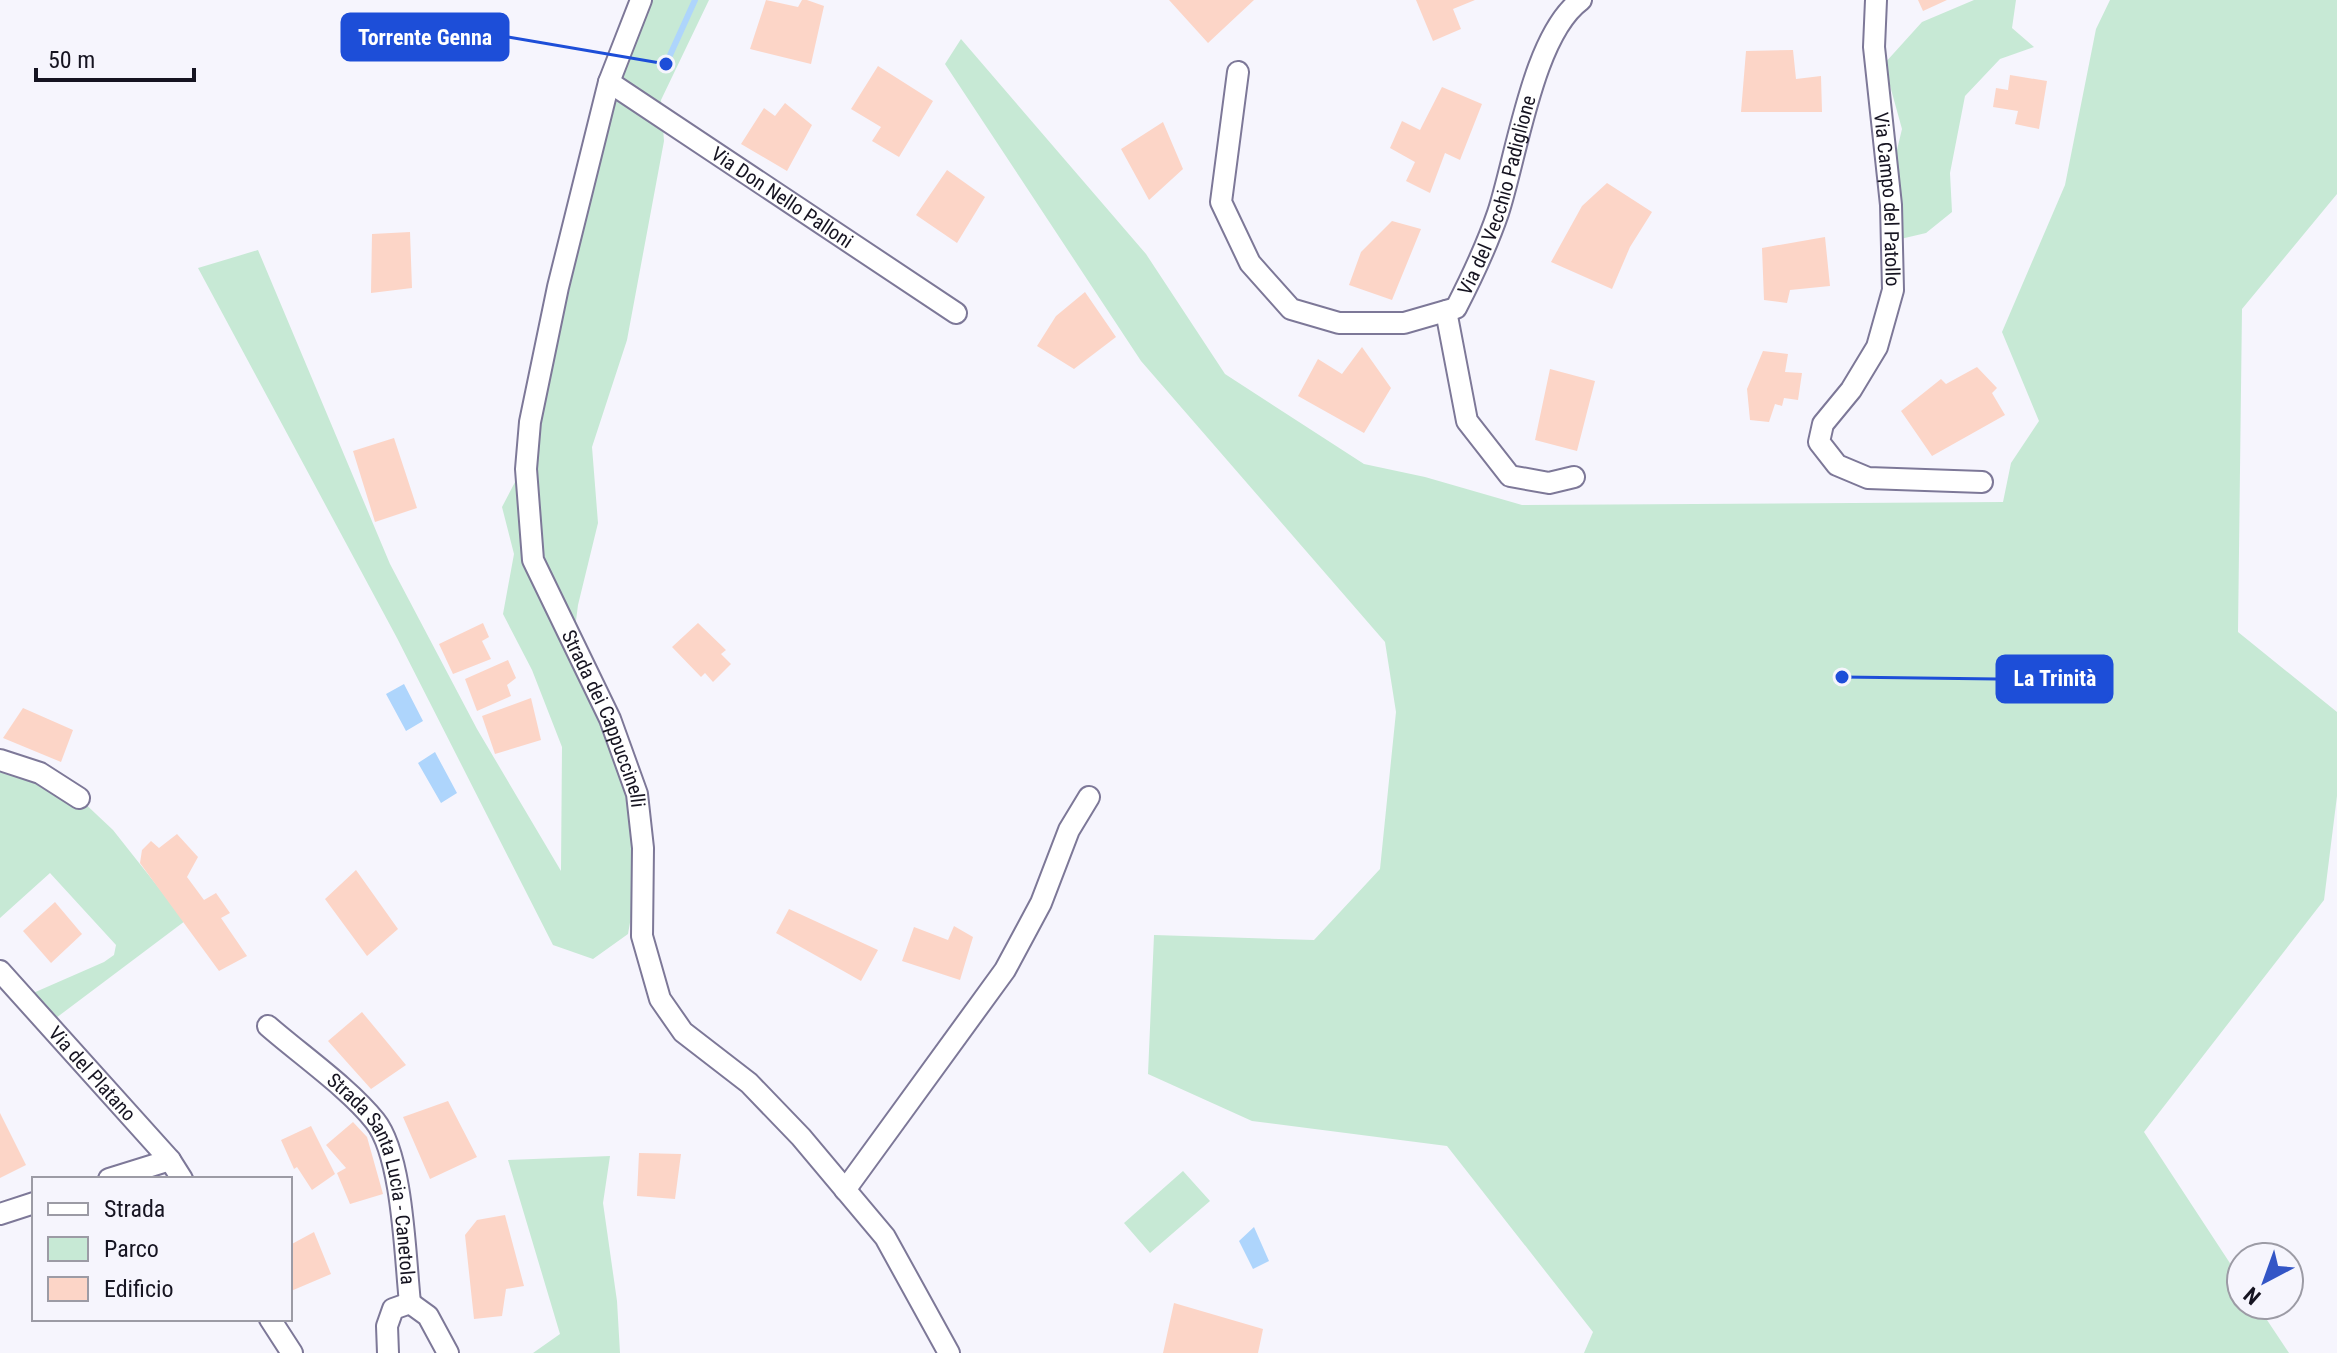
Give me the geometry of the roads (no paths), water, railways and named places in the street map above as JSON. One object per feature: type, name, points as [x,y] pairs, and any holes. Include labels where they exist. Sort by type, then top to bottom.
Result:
[{"type":"street","name":"Strada dei Cappuccinelli","points":[[641,0],[609,82],[558,287],[530,422],[526,469],[533,560],[610,719],[637,794],[643,848],[642,936],[660,999],[683,1032],[749,1083],[885,1237],[949,1353]]},
{"type":"street","name":"Via del Vecchio Padiglione","points":[[1238,72],[1221,202],[1250,263],[1291,309],[1339,323],[1404,323],[1456,308],[1498,215],[1539,63],[1568,10],[1581,0]]},
{"type":"street","name":"Via Campo del Patollo","points":[[1876,0],[1874,47],[1891,205],[1893,290],[1877,347],[1851,390],[1823,424],[1819,442],[1837,465],[1868,478],[1982,482]]},
{"type":"street","name":"Via Don Nello Palloni","points":[[609,82],[956,313]]},
{"type":"street","points":[[1446,311],[1467,421],[1510,476],[1549,483],[1574,477]]},
{"type":"street","points":[[0,760],[40,773],[79,798]]},
{"type":"street","points":[[845,1190],[1005,970],[1041,903],[1069,830],[1089,797]]},
{"type":"street","name":"Via del Platano","points":[[0,971],[170,1160],[181,1177]]},
{"type":"street","name":"Strada Santa Lucia - Canetola","points":[[268,1026],[378,1124],[390,1153],[400,1203],[410,1303],[393,1309],[387,1326],[388,1353]]},
{"type":"street","points":[[115,1177],[170,1160]]},
{"type":"street","points":[[0,1214],[32,1204]]},
{"type":"street","points":[[410,1303],[428,1316],[448,1353]]},
{"type":"street","points":[[271,1321],[292,1353]]},
{"type":"water","points":[[404,684],[423,721],[406,731],[386,694]]},
{"type":"water","points":[[435,752],[457,793],[441,803],[418,763]]},
{"type":"water","points":[[1254,1227],[1269,1261],[1253,1269],[1239,1241]]},
{"type":"waterway","points":[[666,64],[695,0]]},
{"type":"place","name":"Torrente Genna","points":[[666,64]]},
{"type":"place","name":"La Trinità","points":[[1842,677]]}]
